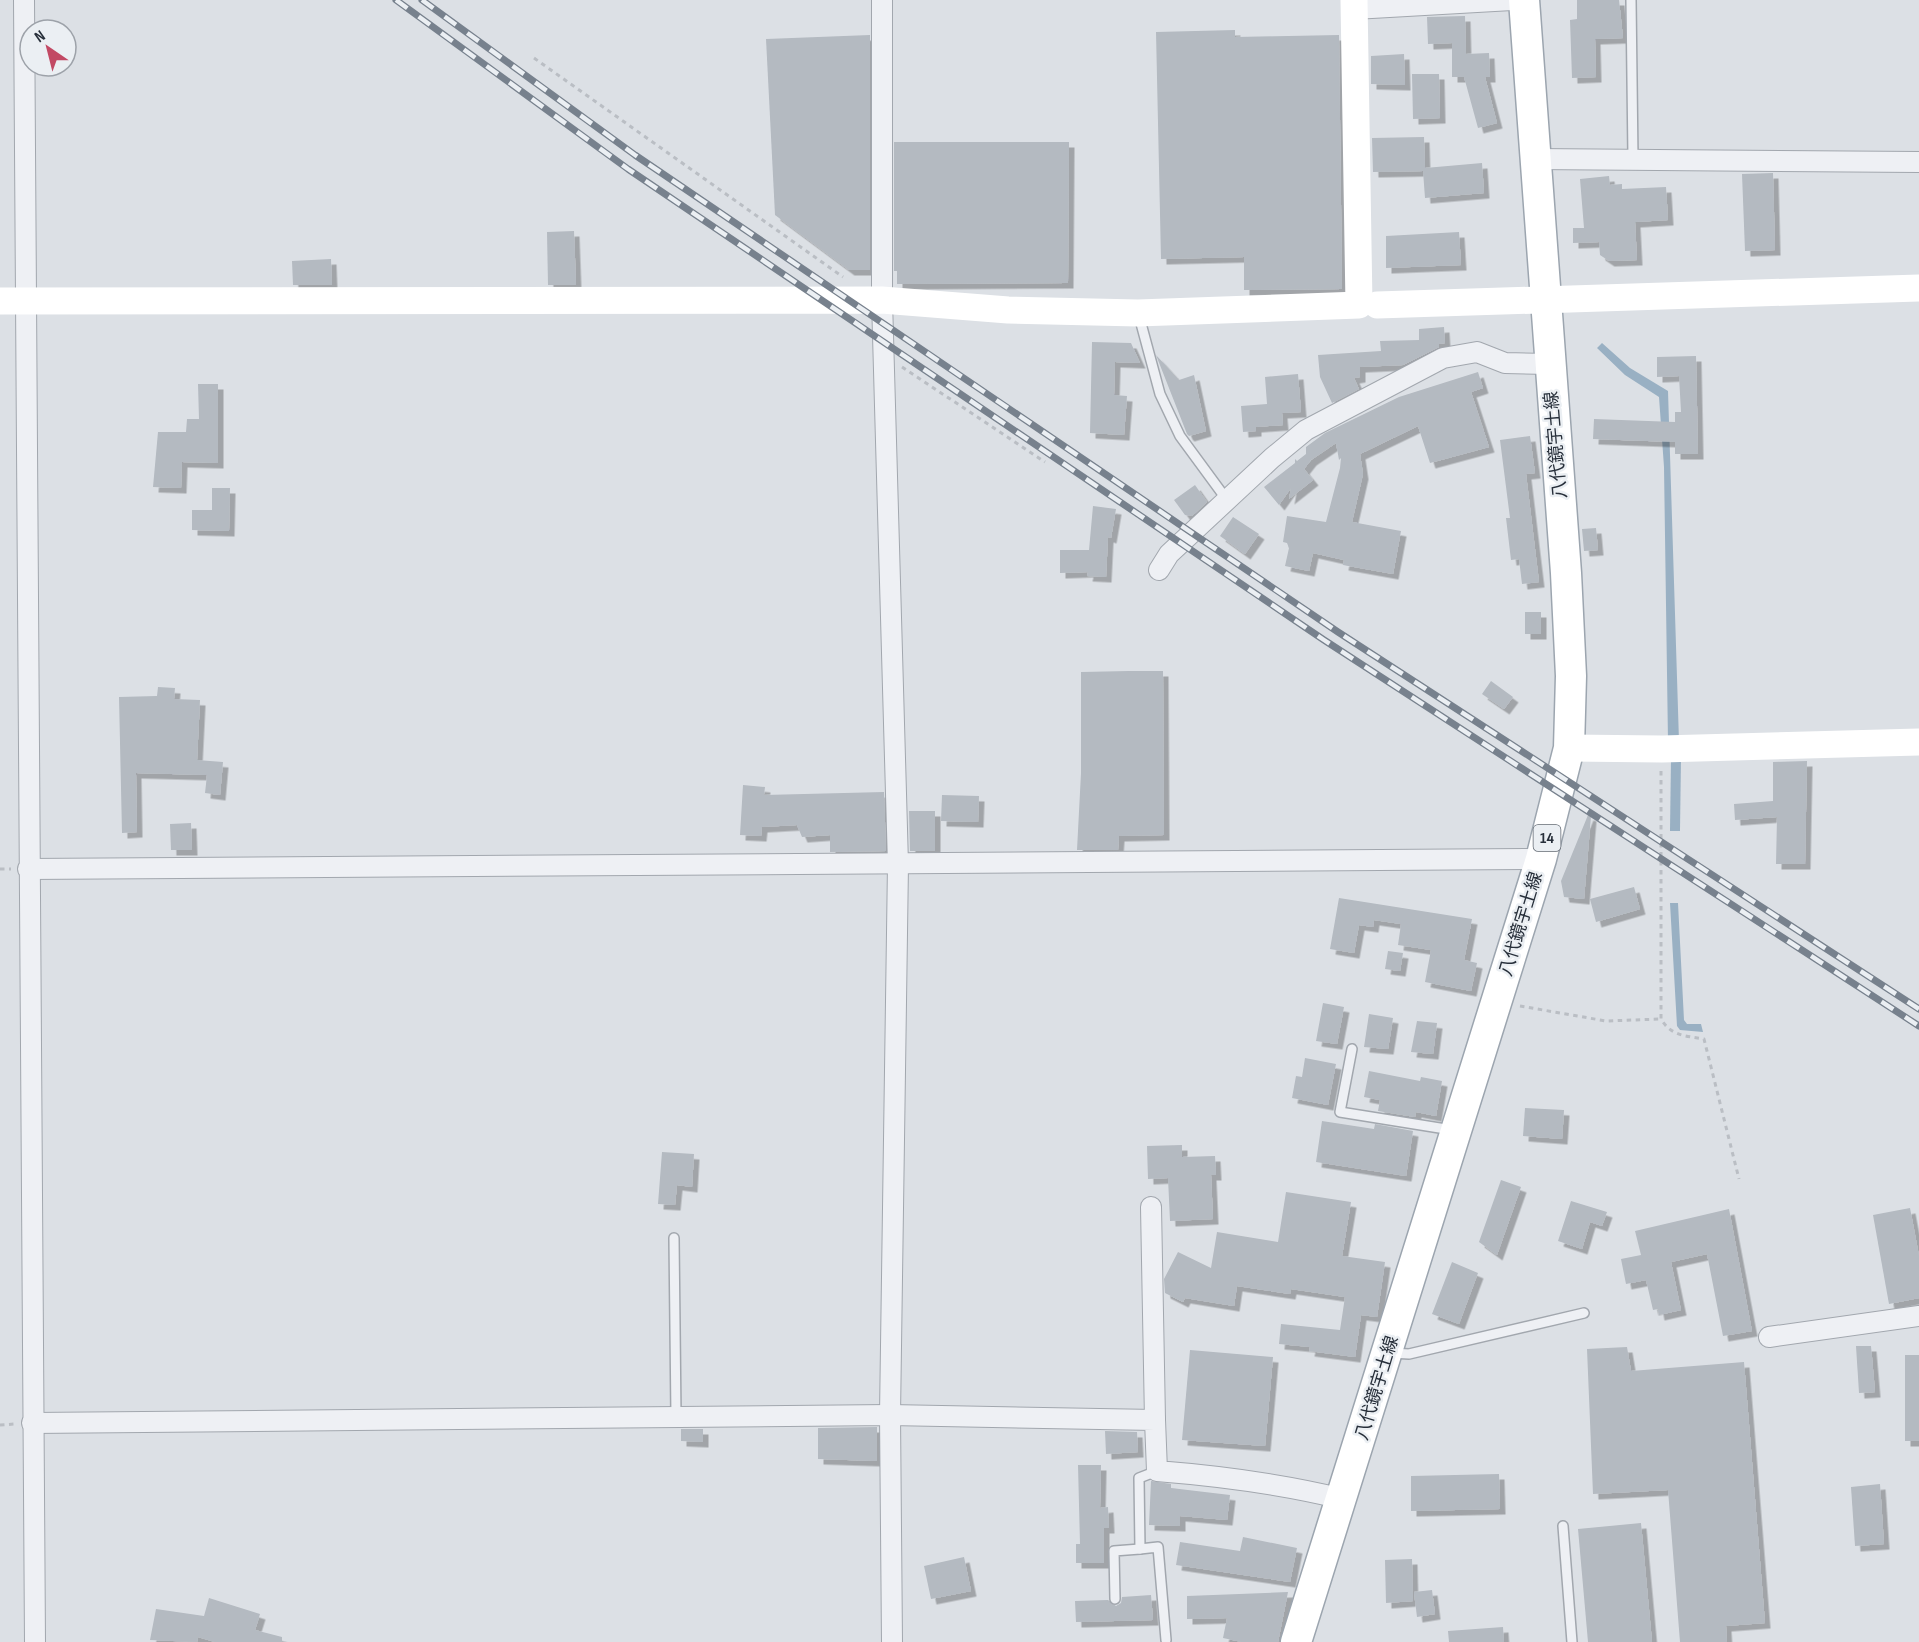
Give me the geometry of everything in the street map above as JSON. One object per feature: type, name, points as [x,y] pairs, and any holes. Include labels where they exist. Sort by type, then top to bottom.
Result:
[{"type":"main road","name":"八代鏡宇土線","points":[[1296,1642],[1458,1131],[1541,859],[1569,748],[1571,676],[1566,573],[1524,0]]},
{"type":"street","points":[[24,0],[12,301],[28,869],[34,1642]]},
{"type":"street","points":[[882,0],[871,300],[885,356],[897,864],[890,1414],[892,1642]]},
{"type":"street","points":[[12,301],[871,300],[1008,310],[1138,313],[1359,305],[1354,4],[1512,0]]},
{"type":"street","points":[[1534,159],[1919,162]]},
{"type":"street","points":[[1377,304],[1545,301],[1919,288]]},
{"type":"street","points":[[1159,570],[1169,554],[1306,430],[1443,358],[1477,352],[1505,363],[1549,364]]},
{"type":"street","points":[[1569,748],[1662,749],[1919,742]]},
{"type":"street","points":[[28,869],[1541,859]]},
{"type":"street","points":[[1151,1207],[1157,1471],[1207,1475],[1308,1490],[1343,1499]]},
{"type":"street","points":[[1769,1337],[1919,1316]]},
{"type":"street","points":[[32,1423],[890,1414],[1155,1420]]},
{"type":"lane","points":[[1631,0],[1633,158]]},
{"type":"lane","points":[[1138,313],[1160,394],[1179,436],[1227,500]]},
{"type":"lane","points":[[1352,1048],[1340,1112],[1458,1131]]},
{"type":"lane","points":[[674,1238],[676,1416]]},
{"type":"lane","points":[[1388,1352],[1409,1354],[1584,1313]]},
{"type":"lane","points":[[1140,1549],[1139,1478],[1157,1471]]},
{"type":"lane","points":[[1563,1526],[1572,1642]]},
{"type":"lane","points":[[1115,1599],[1114,1551],[1158,1547],[1166,1640]]},
{"type":"path","points":[[534,58],[856,286],[871,300]]},
{"type":"path","points":[[885,356],[1045,462]]},
{"type":"path","points":[[1662,749],[1661,1019],[1666,1028],[1677,1035],[1704,1039],[1739,1179]]},
{"type":"path","points":[[1497,1002],[1606,1021],[1661,1019]]},
{"type":"water","points":[[1602,343],[1630,368],[1668,391],[1679,741],[1668,741],[1664,467],[1659,397],[1625,375],[1597,348]]},
{"type":"water","points":[[1671,758],[1681,758],[1680,831],[1670,831]]},
{"type":"water","points":[[1670,903],[1678,903],[1684,1020],[1687,1024],[1701,1024],[1703,1032],[1680,1030],[1677,1026]]},
{"type":"building","points":[[1577,0],[1619,0],[1623,38],[1595,39],[1596,77],[1572,78],[1570,20],[1577,19]]},
{"type":"building","points":[[1465,16],[1466,54],[1489,53],[1490,77],[1485,77],[1497,123],[1478,128],[1464,77],[1452,77],[1452,43],[1428,44],[1427,17]]},
{"type":"building","points":[[1235,30],[1235,37],[1339,35],[1342,289],[1244,290],[1244,257],[1161,259],[1156,32]]},
{"type":"building","points":[[870,35],[870,270],[849,270],[775,215],[766,39]]},
{"type":"building","points":[[1404,54],[1405,85],[1371,84],[1371,56]]},
{"type":"building","points":[[1412,74],[1439,74],[1440,118],[1413,119]]},
{"type":"building","points":[[1424,137],[1425,168],[1482,163],[1484,193],[1425,198],[1423,171],[1373,172],[1372,138]]},
{"type":"building","points":[[894,142],[1069,142],[1068,283],[897,284],[897,271],[894,271]]},
{"type":"building","points":[[1773,173],[1775,250],[1745,251],[1742,174]]},
{"type":"building","points":[[1609,176],[1610,185],[1622,184],[1622,189],[1666,187],[1668,220],[1635,222],[1637,260],[1609,261],[1600,255],[1599,242],[1573,243],[1573,228],[1584,228],[1580,179]]},
{"type":"building","points":[[574,231],[576,285],[548,285],[547,232]]},
{"type":"building","points":[[1459,232],[1461,265],[1386,268],[1386,236]]},
{"type":"building","points":[[331,259],[332,285],[293,285],[292,261]]},
{"type":"building","points":[[1444,327],[1445,343],[1439,344],[1439,347],[1403,365],[1360,367],[1360,377],[1354,378],[1359,389],[1332,403],[1320,377],[1318,355],[1381,351],[1380,341],[1419,340],[1419,329]]},
{"type":"building","points":[[1092,342],[1131,343],[1140,363],[1115,362],[1114,395],[1127,396],[1124,435],[1090,433]]},
{"type":"building","points":[[1156,355],[1179,380],[1194,375],[1206,431],[1189,436],[1187,434]]},
{"type":"building","points":[[1696,356],[1698,454],[1675,454],[1675,442],[1593,439],[1594,419],[1675,422],[1675,412],[1681,412],[1679,376],[1657,377],[1657,357]]},
{"type":"building","points":[[1478,372],[1483,388],[1471,392],[1489,447],[1430,463],[1418,426],[1360,454],[1363,474],[1352,522],[1401,531],[1393,574],[1343,565],[1344,560],[1313,553],[1309,571],[1285,566],[1289,548],[1287,543],[1283,542],[1287,516],[1326,522],[1340,468],[1341,458],[1339,460],[1336,443],[1311,460],[1304,469],[1313,480],[1289,499],[1291,488],[1279,505],[1264,487],[1295,463],[1295,459],[1297,461],[1306,454],[1306,447],[1325,433],[1399,397]]},
{"type":"building","points":[[1298,374],[1301,412],[1282,413],[1283,425],[1256,427],[1256,431],[1243,432],[1241,406],[1267,404],[1265,377]]},
{"type":"building","points":[[198,384],[218,384],[218,463],[182,462],[181,488],[153,487],[158,432],[186,432],[187,419],[199,419]]},
{"type":"building","points":[[1530,436],[1535,473],[1526,474],[1539,582],[1522,584],[1519,559],[1511,560],[1506,518],[1510,518],[1500,440]]},
{"type":"building","points":[[1195,485],[1207,502],[1192,516],[1185,515],[1174,500]]},
{"type":"building","points":[[212,488],[230,488],[229,531],[192,530],[192,510],[212,510]]},
{"type":"building","points":[[1093,506],[1116,509],[1111,538],[1108,537],[1106,577],[1087,576],[1088,572],[1060,573],[1060,550],[1089,550]]},
{"type":"building","points":[[1233,517],[1259,534],[1245,554],[1220,536]]},
{"type":"building","points":[[1596,528],[1598,550],[1584,551],[1582,529]]},
{"type":"building","points":[[1525,612],[1541,612],[1541,634],[1525,634]]},
{"type":"building","points":[[1163,671],[1164,835],[1119,836],[1118,850],[1077,850],[1081,773],[1081,672]]},
{"type":"building","points":[[1491,681],[1513,697],[1504,709],[1482,694]]},
{"type":"building","points":[[158,687],[175,688],[174,699],[200,700],[197,760],[223,762],[220,795],[205,793],[207,775],[136,773],[137,832],[122,833],[119,697],[157,696]]},
{"type":"building","points":[[1807,761],[1805,864],[1776,864],[1777,817],[1735,820],[1734,804],[1773,801],[1773,762]]},
{"type":"building","points":[[743,785],[765,787],[764,795],[884,792],[886,851],[830,852],[830,835],[802,837],[797,825],[762,827],[761,836],[740,835]]},
{"type":"building","points":[[942,795],[979,796],[978,822],[941,821]]},
{"type":"building","points":[[909,811],[935,811],[935,851],[910,851]]},
{"type":"building","points":[[1588,815],[1591,816],[1584,899],[1564,897],[1561,881]]},
{"type":"building","points":[[191,823],[192,850],[171,850],[170,824]]},
{"type":"building","points":[[1634,887],[1640,909],[1596,922],[1590,899]]},
{"type":"building","points":[[1339,898],[1472,919],[1464,960],[1477,963],[1471,991],[1425,982],[1431,950],[1398,945],[1401,924],[1374,920],[1373,927],[1359,925],[1354,953],[1330,949]]},
{"type":"building","points":[[1388,951],[1403,953],[1400,971],[1385,969]]},
{"type":"building","points":[[1323,1003],[1344,1007],[1337,1044],[1316,1041]]},
{"type":"building","points":[[1369,1014],[1393,1018],[1388,1049],[1364,1047]]},
{"type":"building","points":[[1417,1021],[1437,1023],[1433,1054],[1411,1052]]},
{"type":"building","points":[[1305,1058],[1336,1064],[1328,1105],[1292,1098],[1296,1076],[1302,1077]]},
{"type":"building","points":[[1369,1071],[1420,1081],[1421,1077],[1442,1081],[1436,1116],[1416,1112],[1415,1117],[1378,1111],[1380,1100],[1364,1097]]},
{"type":"building","points":[[1525,1108],[1564,1110],[1562,1139],[1523,1136]]},
{"type":"building","points":[[1322,1121],[1374,1129],[1375,1124],[1413,1131],[1406,1176],[1316,1162]]},
{"type":"building","points":[[1182,1145],[1182,1157],[1215,1156],[1216,1175],[1211,1175],[1213,1219],[1170,1221],[1168,1178],[1148,1179],[1147,1146]]},
{"type":"building","points":[[662,1152],[694,1154],[692,1187],[677,1185],[675,1205],[658,1204]]},
{"type":"building","points":[[1501,1180],[1521,1187],[1497,1255],[1479,1242]]},
{"type":"building","points":[[1286,1192],[1351,1202],[1342,1256],[1385,1262],[1377,1317],[1361,1315],[1355,1357],[1309,1351],[1310,1347],[1279,1344],[1281,1324],[1340,1330],[1345,1297],[1291,1289],[1290,1294],[1237,1286],[1234,1306],[1185,1298],[1183,1302],[1165,1293],[1164,1279],[1178,1252],[1211,1268],[1217,1232],[1278,1242]]},
{"type":"building","points":[[1571,1201],[1607,1212],[1602,1226],[1590,1222],[1582,1249],[1558,1241]]},
{"type":"building","points":[[1910,1208],[1919,1256],[1919,1298],[1889,1304],[1873,1215]]},
{"type":"building","points":[[1729,1209],[1752,1331],[1723,1336],[1707,1254],[1671,1262],[1681,1310],[1659,1315],[1658,1309],[1653,1310],[1646,1280],[1626,1284],[1621,1259],[1641,1255],[1635,1231]]},
{"type":"building","points":[[1452,1262],[1478,1273],[1459,1324],[1432,1314]]},
{"type":"building","points":[[1856,1346],[1871,1346],[1875,1392],[1859,1393]]},
{"type":"building","points":[[1627,1347],[1631,1371],[1744,1362],[1765,1623],[1726,1626],[1727,1642],[1680,1642],[1668,1490],[1593,1494],[1587,1349]]},
{"type":"building","points":[[1190,1350],[1273,1357],[1265,1446],[1182,1440]]},
{"type":"building","points":[[1905,1355],[1919,1355],[1919,1441],[1905,1441]]},
{"type":"building","points":[[877,1427],[877,1461],[818,1459],[818,1428]]},
{"type":"building","points":[[681,1429],[703,1429],[703,1442],[681,1441]]},
{"type":"building","points":[[1105,1431],[1137,1432],[1138,1452],[1106,1454]]},
{"type":"building","points":[[1078,1465],[1101,1465],[1100,1508],[1108,1507],[1109,1528],[1104,1528],[1104,1563],[1076,1563],[1076,1544],[1080,1544]]},
{"type":"building","points":[[1499,1474],[1500,1509],[1411,1511],[1411,1476]]},
{"type":"building","points":[[1151,1481],[1171,1484],[1171,1488],[1230,1495],[1227,1520],[1180,1516],[1180,1526],[1149,1525]]},
{"type":"building","points":[[1880,1484],[1884,1544],[1855,1546],[1851,1487]]},
{"type":"building","points":[[1641,1523],[1652,1642],[1588,1642],[1578,1529]]},
{"type":"building","points":[[1243,1537],[1297,1548],[1290,1582],[1176,1565],[1180,1542],[1240,1551]]},
{"type":"building","points":[[964,1557],[971,1591],[931,1599],[924,1566]]},
{"type":"building","points":[[1412,1559],[1413,1601],[1386,1603],[1385,1560]]},
{"type":"building","points":[[1432,1590],[1435,1614],[1417,1617],[1414,1592]]},
{"type":"building","points":[[1288,1592],[1278,1642],[1242,1642],[1223,1638],[1227,1618],[1187,1619],[1187,1596]]},
{"type":"building","points":[[1151,1595],[1153,1620],[1076,1622],[1075,1601],[1108,1600],[1116,1606],[1121,1603],[1122,1597]]},
{"type":"building","points":[[209,1598],[260,1614],[255,1630],[282,1637],[282,1642],[215,1642],[198,1637],[197,1642],[150,1640],[156,1609],[204,1616]]},
{"type":"building","points":[[1503,1627],[1504,1642],[1449,1642],[1448,1631]]},
{"type":"railway","points":[[396,0],[628,169],[1324,640],[1919,1026]]},
{"type":"railway","points":[[422,0],[635,155],[1338,632],[1919,1009]]}]
